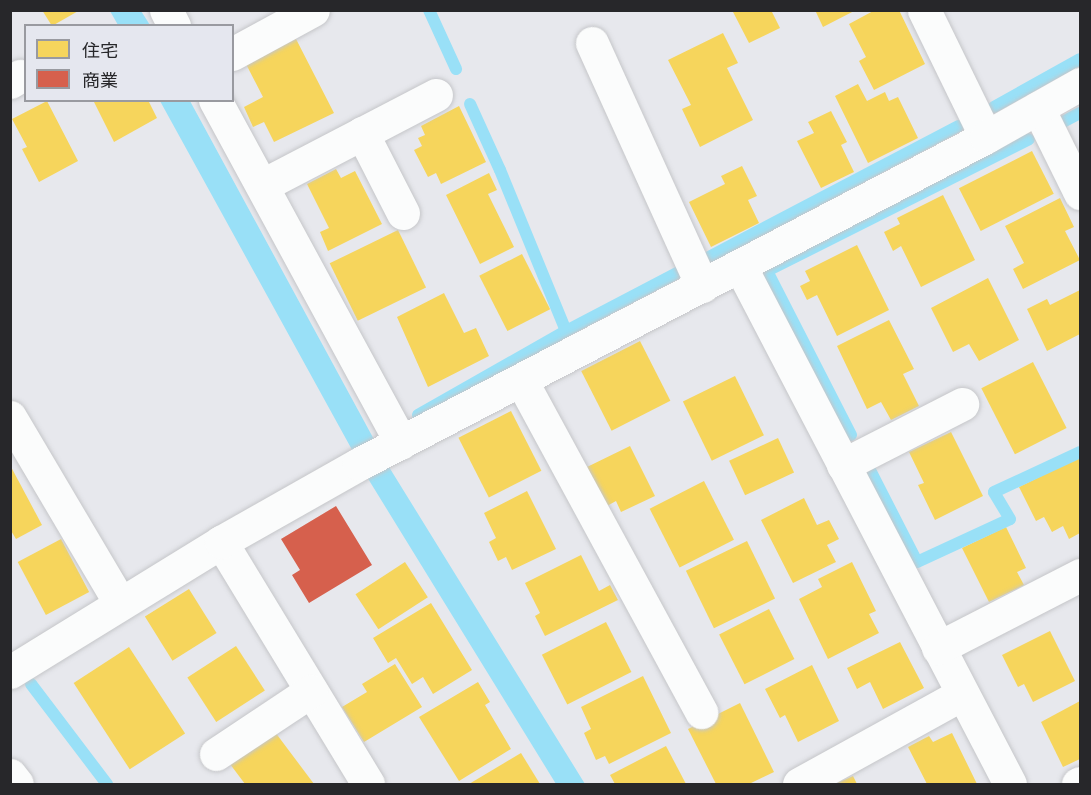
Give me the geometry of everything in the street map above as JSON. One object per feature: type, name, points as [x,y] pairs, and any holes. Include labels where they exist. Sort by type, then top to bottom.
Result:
[{"type":"street","points":[[166,10],[173,24]]},
{"type":"street","points":[[234,53],[313,10]]},
{"type":"street","points":[[924,10],[986,137]]},
{"type":"street","points":[[592,43],[702,286]]},
{"type":"street","points":[[10,672],[221,542],[382,452],[986,137],[1080,84]]},
{"type":"street","points":[[263,185],[436,95]]},
{"type":"street","points":[[216,102],[263,185],[382,452]]},
{"type":"street","points":[[1038,108],[1080,193]]},
{"type":"street","points":[[362,134],[403,213]]},
{"type":"street","points":[[740,266],[1010,784]]},
{"type":"street","points":[[521,380],[701,712]]},
{"type":"street","points":[[843,465],[962,404]]},
{"type":"street","points":[[12,424],[120,603]]},
{"type":"street","points":[[221,542],[368,784]]},
{"type":"street","points":[[938,648],[1080,575]]},
{"type":"street","points":[[216,754],[311,691]]},
{"type":"street","points":[[799,784],[962,694]]},
{"type":"street","points":[[10,775],[17,784]]},
{"type":"water","points":[[110,11],[141,11],[149,24],[117,24]]},
{"type":"water","points":[[161,102],[191,102],[389,467],[585,784],[556,784],[367,477]]},
{"type":"building: 住宅","points":[[42,10],[80,10],[56,24],[51,24]]},
{"type":"building: 住宅","points":[[732,10],[771,10],[780,28],[749,43]]},
{"type":"building: 住宅","points":[[815,10],[856,10],[823,27]]},
{"type":"building: 住宅","points":[[875,10],[899,10],[925,64],[874,90],[859,61],[866,57],[849,24]]},
{"type":"building: 住宅","points":[[723,33],[738,63],[727,68],[753,120],[700,147],[682,109],[691,105],[668,60]]},
{"type":"building: 住宅","points":[[296,39],[334,113],[274,142],[264,122],[253,127],[244,107],[263,97],[246,64]]},
{"type":"building: 住宅","points":[[858,84],[867,101],[885,92],[889,101],[898,97],[918,138],[868,163],[835,96]]},
{"type":"building: 住宅","points":[[48,102],[78,161],[39,182],[22,149],[27,147],[12,119]]},
{"type":"building: 住宅","points":[[94,102],[149,102],[157,118],[114,142]]},
{"type":"building: 住宅","points":[[459,106],[486,162],[441,184],[436,173],[428,177],[414,150],[422,146],[418,138],[425,135],[421,126]]},
{"type":"building: 住宅","points":[[831,111],[847,142],[841,145],[854,172],[821,188],[797,141],[814,133],[808,122]]},
{"type":"building: 住宅","points":[[1032,151],[1054,194],[981,231],[959,188]]},
{"type":"building: 住宅","points":[[742,166],[757,196],[748,200],[759,223],[711,247],[689,202],[725,184],[721,176]]},
{"type":"building: 住宅","points":[[336,169],[341,178],[355,171],[382,224],[328,251],[320,232],[329,228],[307,184]]},
{"type":"building: 住宅","points":[[489,173],[497,190],[488,194],[514,247],[480,264],[446,195]]},
{"type":"building: 住宅","points":[[943,195],[975,260],[921,287],[901,246],[893,251],[884,232],[900,224],[897,218]]},
{"type":"building: 住宅","points":[[1060,198],[1074,227],[1065,231],[1080,260],[1023,289],[1013,269],[1024,263],[1005,226]]},
{"type":"building: 住宅","points":[[398,230],[426,288],[358,321],[330,263]]},
{"type":"building: 住宅","points":[[857,245],[889,310],[837,336],[817,295],[807,300],[800,286],[810,281],[805,271]]},
{"type":"building: 住宅","points":[[522,254],[550,309],[507,331],[479,276]]},
{"type":"building: 住宅","points":[[988,278],[1019,340],[979,361],[969,344],[953,352],[931,308]]},
{"type":"building: 住宅","points":[[1080,290],[1080,334],[1047,351],[1027,309],[1047,299],[1050,305]]},
{"type":"building: 住宅","points":[[444,293],[464,333],[476,328],[489,356],[428,387],[397,317]]},
{"type":"building: 住宅","points":[[889,320],[914,369],[903,374],[919,406],[891,420],[881,402],[867,409],[837,346]]},
{"type":"building: 住宅","points":[[640,341],[670,401],[612,431],[581,371]]},
{"type":"building: 住宅","points":[[1033,362],[1067,428],[1015,454],[981,388]]},
{"type":"building: 住宅","points":[[735,376],[764,435],[712,461],[683,401]]},
{"type":"building: 住宅","points":[[511,411],[541,471],[489,497],[458,438]]},
{"type":"building: 住宅","points":[[951,432],[983,496],[935,520],[918,485],[924,483],[909,452]]},
{"type":"building: 住宅","points":[[778,438],[794,472],[745,495],[729,461]]},
{"type":"building: 住宅","points":[[630,446],[655,496],[621,512],[616,501],[607,506],[587,467]]},
{"type":"building: 住宅","points":[[1080,457],[1080,533],[1069,539],[1063,526],[1052,532],[1044,517],[1036,521],[1019,487]]},
{"type":"building: 住宅","points":[[10,465],[42,525],[16,539],[10,529]]},
{"type":"building: 住宅","points":[[704,481],[734,540],[680,567],[650,509]]},
{"type":"building: 住宅","points":[[527,491],[556,549],[512,570],[506,557],[498,561],[489,542],[496,538],[484,513]]},
{"type":"building: 住宅","points":[[804,498],[817,525],[829,520],[839,539],[827,545],[836,562],[793,583],[761,520]]},
{"type":"building: 住宅","points":[[1006,527],[1026,568],[1017,572],[1024,585],[989,602],[962,548]]},
{"type":"building: 住宅","points":[[61,539],[89,592],[46,615],[18,562]]},
{"type":"building: 住宅","points":[[747,541],[775,599],[714,628],[686,571]]},
{"type":"building: 住宅","points":[[581,555],[599,591],[610,585],[618,600],[545,636],[535,616],[540,613],[525,583]]},
{"type":"building: 住宅","points":[[405,562],[428,597],[378,629],[356,594]]},
{"type":"building: 住宅","points":[[852,562],[876,611],[869,614],[879,633],[828,659],[799,599],[822,587],[818,579]]},
{"type":"building: 住宅","points":[[189,589],[217,633],[172,661],[145,617]]},
{"type":"building: 住宅","points":[[431,603],[472,670],[433,694],[423,677],[412,684],[396,658],[388,663],[373,638]]},
{"type":"building: 住宅","points":[[769,609],[794,659],[745,684],[719,634]]},
{"type":"building: 住宅","points":[[606,622],[631,672],[567,705],[542,655]]},
{"type":"building: 住宅","points":[[1050,631],[1075,681],[1033,702],[1024,684],[1018,687],[1002,655]]},
{"type":"building: 住宅","points":[[900,642],[924,688],[883,709],[870,682],[857,689],[847,668]]},
{"type":"building: 住宅","points":[[236,646],[265,690],[216,722],[187,678]]},
{"type":"building: 住宅","points":[[129,647],[185,733],[130,769],[74,683]]},
{"type":"building: 住宅","points":[[395,664],[422,707],[364,742],[342,707],[367,692],[362,684]]},
{"type":"building: 住宅","points":[[812,665],[839,721],[798,742],[785,715],[780,718],[765,689]]},
{"type":"building: 住宅","points":[[643,676],[671,733],[609,764],[605,756],[596,760],[584,733],[591,729],[581,707]]},
{"type":"building: 住宅","points":[[478,682],[490,702],[485,705],[511,749],[459,781],[419,717]]},
{"type":"building: 住宅","points":[[1080,701],[1080,759],[1063,767],[1041,722]]},
{"type":"building: 住宅","points":[[740,703],[774,772],[749,784],[716,784],[688,729]]},
{"type":"building: 住宅","points":[[275,732],[314,784],[245,784],[230,764]]},
{"type":"building: 住宅","points":[[952,733],[977,784],[927,784],[908,747],[929,736],[933,742]]},
{"type":"building: 住宅","points":[[666,746],[686,784],[615,784],[610,775]]},
{"type":"building: 住宅","points":[[521,753],[540,784],[469,784]]},
{"type":"building: 住宅","points":[[853,776],[857,784],[835,784]]},
{"type":"building: 商業","points":[[336,506],[372,565],[309,603],[292,575],[300,570],[281,539]]},
{"type":"waterway","points":[[429,10],[456,69]]},
{"type":"waterway","points":[[994,107],[1080,59]]},
{"type":"waterway","points":[[470,104],[500,170],[566,331]]},
{"type":"waterway","points":[[1061,123],[1080,113]]},
{"type":"waterway","points":[[707,258],[958,126]]},
{"type":"waterway","points":[[851,435],[767,271],[1029,139]]},
{"type":"waterway","points":[[418,415],[566,331],[677,273]]},
{"type":"waterway","points":[[870,470],[917,562],[1010,519],[994,492],[1080,452]]},
{"type":"waterway","points":[[31,684],[107,784]]}]
